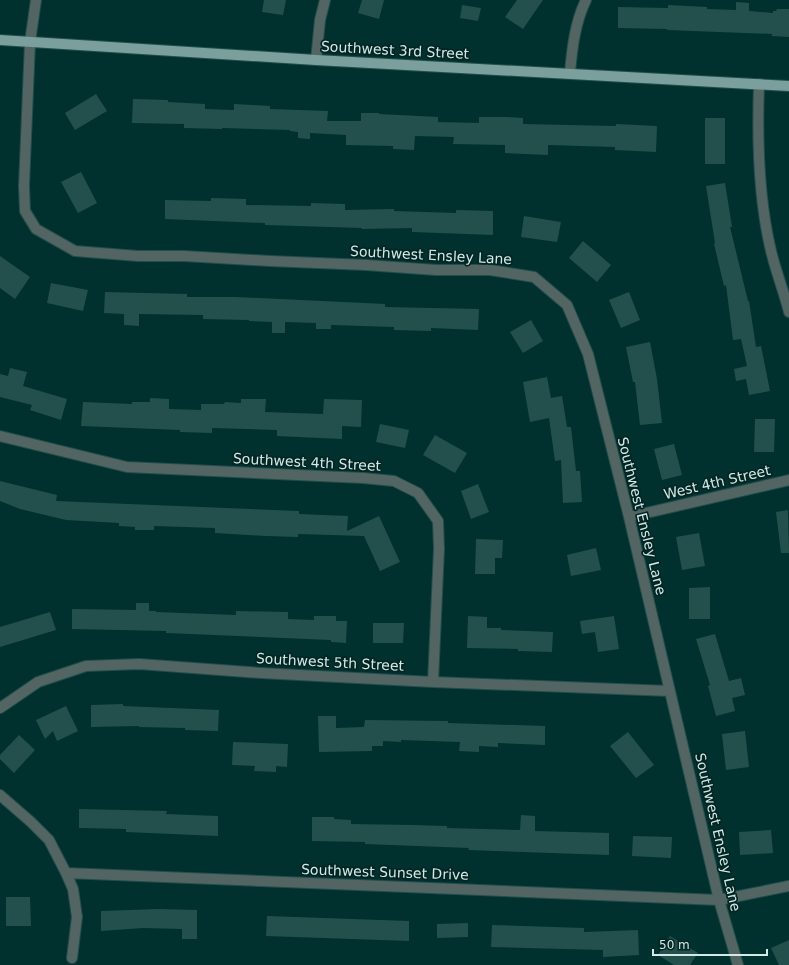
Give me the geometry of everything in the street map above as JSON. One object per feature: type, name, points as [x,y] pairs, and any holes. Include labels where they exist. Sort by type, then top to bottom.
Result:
[{"type":"main road","name":"Southwest 3rd Street","points":[[0,40],[316,60],[789,86]]},
{"type":"street","name":"Southwest Ensley Lane","points":[[36,0],[30,42],[24,178],[24,210],[36,230],[75,251],[138,256],[184,256],[270,261],[366,264],[436,270],[490,270],[534,277],[567,305],[588,354],[629,517],[719,900],[738,965]]},
{"type":"street","points":[[316,60],[320,20],[325,0]]},
{"type":"street","points":[[570,74],[572,50],[582,9],[586,0]]},
{"type":"street","points":[[759,84],[758,110],[760,188],[771,251],[789,312]]},
{"type":"street","name":"Southwest 4th Street","points":[[0,436],[127,467],[363,478],[394,481],[418,494],[438,521],[439,549],[433,682]]},
{"type":"street","name":"West 4th Street","points":[[629,517],[789,480]]},
{"type":"street","name":"Southwest 5th Street","points":[[0,708],[38,682],[86,666],[139,664],[261,673],[433,682],[670,691]]},
{"type":"street","points":[[0,795],[49,840],[66,873],[73,889],[77,916],[72,958]]},
{"type":"street","name":"Southwest Sunset Drive","points":[[66,873],[719,900],[789,886]]},
{"type":"building","points":[[264,0],[286,0],[283,15],[262,12]]},
{"type":"building","points":[[362,0],[384,0],[379,19],[358,13]]},
{"type":"building","points":[[517,0],[543,0],[523,29],[505,17]]},
{"type":"building","points":[[736,2],[749,3],[749,11],[773,13],[773,11],[776,11],[777,9],[789,9],[789,37],[772,36],[772,34],[618,28],[618,7],[668,8],[668,5],[736,10]]},
{"type":"building","points":[[462,5],[481,8],[478,21],[460,18]]},
{"type":"building","points":[[96,94],[107,111],[75,130],[65,113]]},
{"type":"building","points":[[133,99],[168,100],[168,102],[205,104],[205,109],[234,110],[234,104],[270,106],[270,109],[328,111],[327,121],[361,121],[361,113],[379,113],[438,117],[438,122],[479,123],[479,117],[506,117],[523,118],[523,124],[616,126],[616,124],[657,126],[656,152],[615,150],[615,147],[548,145],[548,155],[505,153],[505,145],[453,144],[454,137],[415,136],[414,150],[393,149],[393,146],[346,145],[346,135],[310,133],[310,139],[298,138],[298,132],[290,130],[184,128],[184,124],[132,123]]},
{"type":"building","points":[[705,118],[725,118],[725,164],[705,164]]},
{"type":"building","points":[[81,172],[97,203],[78,213],[61,182]]},
{"type":"building","points":[[725,183],[732,227],[730,227],[749,301],[756,347],[761,346],[770,391],[749,395],[746,379],[736,381],[734,369],[747,366],[741,339],[733,340],[726,285],[724,286],[714,244],[706,186]]},
{"type":"building","points":[[211,198],[246,199],[246,205],[311,206],[311,203],[345,204],[345,210],[394,209],[394,211],[456,213],[456,210],[493,211],[493,235],[412,232],[412,228],[362,229],[165,219],[165,200],[211,201]]},
{"type":"building","points":[[524,216],[561,222],[557,242],[521,237]]},
{"type":"building","points":[[583,241],[611,265],[597,282],[569,258]]},
{"type":"building","points":[[0,256],[30,277],[15,299],[0,288]]},
{"type":"building","points":[[51,283],[88,290],[83,311],[47,303]]},
{"type":"building","points":[[105,292],[187,294],[187,297],[236,297],[385,304],[385,307],[479,309],[478,330],[431,328],[431,331],[394,330],[394,327],[331,325],[331,329],[316,329],[316,323],[285,322],[285,333],[272,333],[272,322],[203,319],[203,315],[139,314],[139,326],[124,325],[124,314],[104,313]]},
{"type":"building","points":[[629,292],[640,320],[621,328],[609,300]]},
{"type":"building","points":[[531,320],[543,341],[523,353],[510,332]]},
{"type":"building","points":[[650,342],[657,379],[662,423],[640,425],[635,382],[633,382],[626,347]]},
{"type":"building","points":[[10,368],[27,372],[23,386],[67,399],[61,420],[30,410],[32,405],[0,397],[0,374],[8,376]]},
{"type":"building","points":[[547,377],[551,398],[562,396],[567,427],[571,427],[576,471],[580,471],[582,502],[563,503],[561,460],[555,461],[549,418],[530,422],[523,382]]},
{"type":"building","points":[[150,398],[169,399],[169,409],[201,410],[201,404],[224,404],[225,402],[241,403],[241,399],[266,399],[265,412],[323,414],[324,399],[362,400],[361,427],[342,426],[342,439],[277,436],[277,430],[212,428],[212,433],[180,432],[180,430],[81,426],[83,402],[132,404],[132,402],[150,402]]},
{"type":"building","points":[[755,419],[775,419],[774,452],[754,452]]},
{"type":"building","points":[[380,424],[409,430],[405,448],[376,442]]},
{"type":"building","points":[[435,435],[467,453],[455,473],[423,455]]},
{"type":"building","points":[[674,444],[682,475],[662,480],[654,449]]},
{"type":"building","points":[[0,481],[57,495],[56,501],[299,511],[299,514],[348,516],[347,531],[379,516],[400,562],[380,571],[364,536],[298,534],[298,537],[266,536],[215,533],[215,528],[154,526],[154,530],[135,530],[135,527],[119,526],[119,523],[66,520],[20,509],[0,501]]},
{"type":"building","points":[[478,484],[489,512],[471,519],[461,491]]},
{"type":"building","points":[[788,510],[789,553],[781,553],[776,512]]},
{"type":"building","points":[[699,533],[705,566],[682,570],[676,537]]},
{"type":"building","points":[[476,539],[503,540],[502,558],[495,558],[495,574],[475,574]]},
{"type":"building","points":[[596,548],[601,570],[571,576],[567,555]]},
{"type":"building","points":[[710,587],[710,619],[689,619],[689,588]]},
{"type":"building","points":[[136,603],[149,603],[149,611],[156,612],[236,615],[236,611],[288,612],[288,619],[314,620],[314,616],[336,616],[336,621],[347,621],[346,643],[331,642],[331,640],[166,633],[166,631],[72,629],[72,609],[136,610]]},
{"type":"building","points":[[50,612],[56,630],[0,647],[0,627]]},
{"type":"building","points":[[468,616],[487,617],[487,628],[553,632],[552,652],[518,651],[518,649],[467,648]]},
{"type":"building","points":[[614,616],[619,649],[598,652],[595,632],[582,634],[580,621]]},
{"type":"building","points":[[373,623],[404,623],[403,643],[373,643]]},
{"type":"building","points":[[715,634],[729,681],[741,678],[745,695],[732,698],[735,711],[716,716],[708,686],[710,685],[696,639]]},
{"type":"building","points":[[123,704],[123,706],[219,710],[218,731],[139,726],[91,727],[91,705]]},
{"type":"building","points":[[66,706],[78,731],[57,741],[53,731],[45,739],[36,720]]},
{"type":"building","points":[[318,716],[336,716],[336,728],[364,727],[365,720],[448,721],[448,723],[545,726],[545,745],[498,743],[498,747],[479,746],[479,752],[459,751],[460,742],[401,740],[401,742],[383,741],[383,746],[372,746],[372,751],[319,752]]},
{"type":"building","points":[[745,731],[749,767],[726,770],[722,734]]},
{"type":"building","points":[[628,732],[654,765],[636,778],[610,746]]},
{"type":"building","points":[[19,735],[35,750],[14,773],[0,759],[0,755]]},
{"type":"building","points":[[233,742],[288,744],[287,767],[276,766],[276,772],[254,771],[255,766],[232,765]]},
{"type":"building","points":[[79,809],[167,811],[166,814],[218,816],[218,836],[126,832],[126,829],[79,828]]},
{"type":"building","points":[[521,815],[535,816],[535,831],[609,833],[609,855],[468,850],[469,848],[365,844],[365,842],[312,841],[312,817],[334,817],[334,819],[351,820],[351,824],[447,826],[447,828],[520,830]]},
{"type":"building","points":[[771,830],[773,853],[740,855],[739,832]]},
{"type":"building","points":[[633,836],[672,837],[671,858],[632,856]]},
{"type":"building","points":[[6,897],[30,897],[31,926],[6,926]]},
{"type":"building","points":[[158,909],[197,910],[197,939],[182,939],[182,929],[143,928],[101,931],[101,911]]},
{"type":"building","points":[[267,916],[409,921],[409,941],[266,936]]},
{"type":"building","points":[[468,923],[468,937],[437,938],[437,924]]},
{"type":"building","points":[[492,925],[584,928],[584,932],[638,930],[639,955],[603,957],[603,950],[491,947]]},
{"type":"building","points":[[670,936],[698,953],[690,965],[674,965],[658,955]]},
{"type":"building","points":[[789,940],[789,965],[779,965],[771,948]]}]
